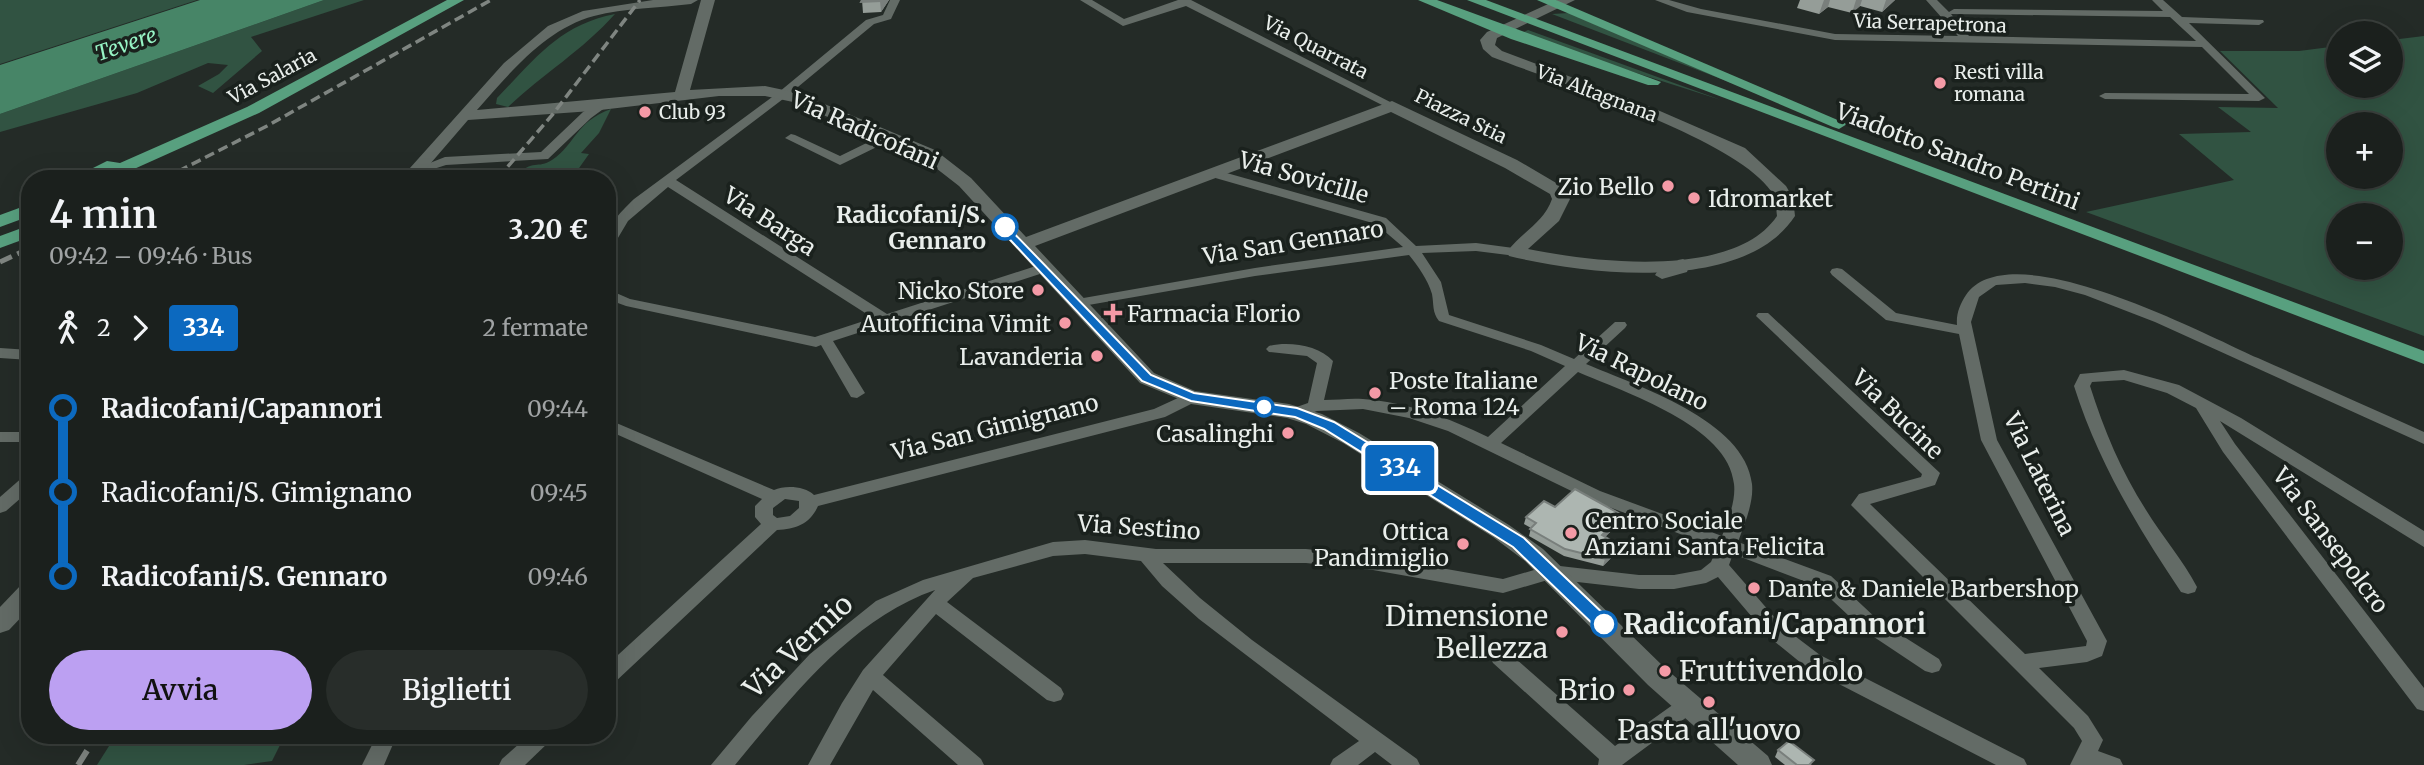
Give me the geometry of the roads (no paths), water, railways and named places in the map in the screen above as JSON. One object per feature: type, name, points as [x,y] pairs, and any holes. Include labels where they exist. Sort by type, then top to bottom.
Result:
[{"type":"main road","name":"Via Salaria","points":[[119,170],[271,101],[457,0]]},
{"type":"main road","name":"Via Salaria","points":[[138,170],[229,131],[471,0]]},
{"type":"main road","points":[[1425,0],[1902,157]]},
{"type":"main road","name":"Viadotto Sandro Pertini","points":[[1474,0],[2424,347]]},
{"type":"main road","name":"Viadotto Sandro Pertini","points":[[1492,0],[2424,358]]},
{"type":"main road","points":[[1553,4],[1902,157]]},
{"type":"main road","points":[[102,170],[271,101]]},
{"type":"main road","points":[[154,170],[203,147],[229,131]]},
{"type":"main road","points":[[0,209],[21,201]]},
{"type":"main road","points":[[0,222],[21,213]]},
{"type":"main road","points":[[0,229],[21,221]]},
{"type":"main road","points":[[0,243],[21,234]]},
{"type":"street","points":[[417,170],[478,101],[542,37],[580,16],[612,9],[691,0]]},
{"type":"street","points":[[681,96],[708,0]]},
{"type":"street","points":[[616,230],[625,215],[668,181],[783,94],[873,20],[887,17],[895,0]]},
{"type":"street","points":[[1085,0],[1123,23],[1185,1]]},
{"type":"street","name":"Via Serrapetrona","points":[[1660,0],[1697,12],[1774,23],[1817,35],[1966,41],[2203,44]]},
{"type":"street","points":[[1931,0],[1957,26],[1966,41]]},
{"type":"street","points":[[2105,96],[2259,98],[2157,0]]},
{"type":"street","name":"Via Quarrata","points":[[1185,1],[1392,106]]},
{"type":"street","points":[[1507,27],[1553,4]]},
{"type":"street","points":[[1954,12],[2176,17],[2259,22]]},
{"type":"street","name":"Via Altagnana","points":[[1507,27],[1487,41],[1497,54],[1641,108],[1729,147],[1768,168],[1787,184],[1799,208],[1795,228],[1778,248],[1755,259],[1659,273],[1554,260]]},
{"type":"street","name":"Via Radicofani","points":[[465,116],[597,106],[744,90],[783,94],[889,136],[945,164],[1141,374],[1163,387],[1191,397],[1306,409],[1501,531],[1551,572],[1688,705],[1758,765]]},
{"type":"street","points":[[478,101],[495,114]]},
{"type":"street","points":[[421,170],[434,163],[534,158],[549,154],[597,106]]},
{"type":"street","points":[[1021,245],[1392,106]]},
{"type":"street","name":"Piazza Stia","points":[[1392,106],[1511,164],[1559,193],[1560,202],[1552,222]]},
{"type":"street","points":[[447,136],[470,123],[495,114]]},
{"type":"street","points":[[791,138],[840,161],[889,136]]},
{"type":"street","name":"Via Altagnana","points":[[1659,273],[1683,262],[1762,243],[1784,223],[1786,205],[1779,190],[1729,147]]},
{"type":"street","name":"Via Sovicille","points":[[1216,174],[1381,221],[1410,249]]},
{"type":"street","name":"Via Barga","points":[[668,181],[886,320]]},
{"type":"street","points":[[1516,252],[1526,240],[1552,222],[1559,249],[1554,260]]},
{"type":"street","name":"Via San Gennaro","points":[[1077,303],[1252,271],[1410,249],[1462,245],[1554,260]]},
{"type":"street","name":"Via Rapolano","points":[[1410,249],[1438,290],[1439,311],[1444,318],[1508,337],[1577,365],[1680,411],[1708,429],[1730,452],[1743,484],[1738,518],[1719,566]]},
{"type":"street","points":[[616,297],[626,302],[807,342],[825,340],[1044,268]]},
{"type":"street","points":[[1837,272],[1891,317],[1965,331]]},
{"type":"street","name":"Via Laterina","points":[[2020,663],[2087,654],[2095,651],[2097,641],[1989,440],[1965,331],[1965,309],[1982,286],[2005,279],[2053,283],[2148,315],[2424,439]]},
{"type":"street","name":"Via Bucine","points":[[1763,316],[1931,473],[1929,481],[1865,498],[1860,505],[2020,663]]},
{"type":"street","points":[[1491,443],[1620,325]]},
{"type":"street","points":[[825,340],[857,393]]},
{"type":"street","points":[[1274,349],[1311,352],[1323,359],[1325,366],[1306,409],[1363,404],[1434,419],[1491,443],[1582,490],[1830,584],[1872,626],[1932,665]]},
{"type":"street","points":[[0,354],[21,355]]},
{"type":"street","points":[[2188,587],[2130,503],[2112,470],[2097,435],[2082,379],[2102,374],[2137,377],[2173,389],[2424,540]]},
{"type":"street","name":"Via San Gimignano","points":[[810,502],[1158,412],[1191,397]]},
{"type":"street","name":"Via Sansepolcro","points":[[2201,404],[2229,448],[2424,703]]},
{"type":"street","points":[[616,428],[773,497],[798,493],[810,502],[808,510],[798,520],[773,524],[616,669]]},
{"type":"street","points":[[0,437],[21,438]]},
{"type":"street","points":[[0,507],[21,488]]},
{"type":"street","points":[[773,497],[762,512],[773,524]]},
{"type":"street","name":"Via Sestino","points":[[819,765],[870,676],[934,603],[967,573],[1061,547],[1092,547],[1147,555],[1306,556],[1373,563],[1503,586],[1551,572]]},
{"type":"street","points":[[1147,555],[1183,596],[1312,697],[1409,765]]},
{"type":"street","points":[[1551,572],[1666,582],[1699,578],[1719,566],[1776,632],[1813,661],[2016,765]]},
{"type":"street","name":"Via Vernio","points":[[722,765],[807,669],[848,633],[896,599],[967,573]]},
{"type":"street","points":[[0,623],[21,601]]},
{"type":"street","points":[[934,603],[1054,694]]},
{"type":"street","points":[[1500,657],[1610,762],[1688,705]]},
{"type":"street","points":[[2020,663],[2088,731],[2093,740],[2084,760],[2112,765]]},
{"type":"street","points":[[870,676],[973,765]]},
{"type":"street","points":[[1341,765],[1375,741]]},
{"type":"street","points":[[373,765],[383,744]]},
{"type":"street","points":[[510,765],[533,744]]},
{"type":"water","name":"Tevere","points":[[200,0],[324,0],[0,114],[0,65]]},
{"type":"railway","points":[[181,170],[267,126],[491,0]]},
{"type":"railway","points":[[505,170],[553,114],[640,0]]},
{"type":"railway","points":[[0,262],[21,252]]},
{"type":"railway","points":[[78,765],[91,744]]},
{"type":"place","name":"Resti villa romana","points":[[1940,83]]},
{"type":"place","name":"Club 93","points":[[645,112]]},
{"type":"place","name":"Zio Bello","points":[[1668,186]]},
{"type":"place","name":"Idromarket","points":[[1694,198]]},
{"type":"place","name":"Radicofani/S. Gennaro","points":[[1005,227]]},
{"type":"place","name":"Nicko Store","points":[[1038,290]]},
{"type":"place","name":"Farmacia Florio","points":[[1113,313]]},
{"type":"place","name":"Autofficina Vimit","points":[[1065,323]]},
{"type":"place","name":"Lavanderia","points":[[1097,356]]},
{"type":"place","name":"Poste Italiane – Roma 124","points":[[1375,393]]},
{"type":"place","name":"Casalinghi","points":[[1288,433]]},
{"type":"place","name":"Centro Sociale Anziani Santa Felicita","points":[[1571,533]]},
{"type":"place","name":"Ottica Pandimiglio","points":[[1463,544]]},
{"type":"place","name":"Dante & Daniele Barbershop","points":[[1754,588]]},
{"type":"place","name":"Radicofani/Capannori","points":[[1604,624]]},
{"type":"place","name":"Dimensione Bellezza","points":[[1562,632]]},
{"type":"place","name":"Fruttivendolo","points":[[1665,671]]},
{"type":"place","name":"Brio","points":[[1629,690]]},
{"type":"place","name":"Pasta all'uovo","points":[[1709,702]]}]
